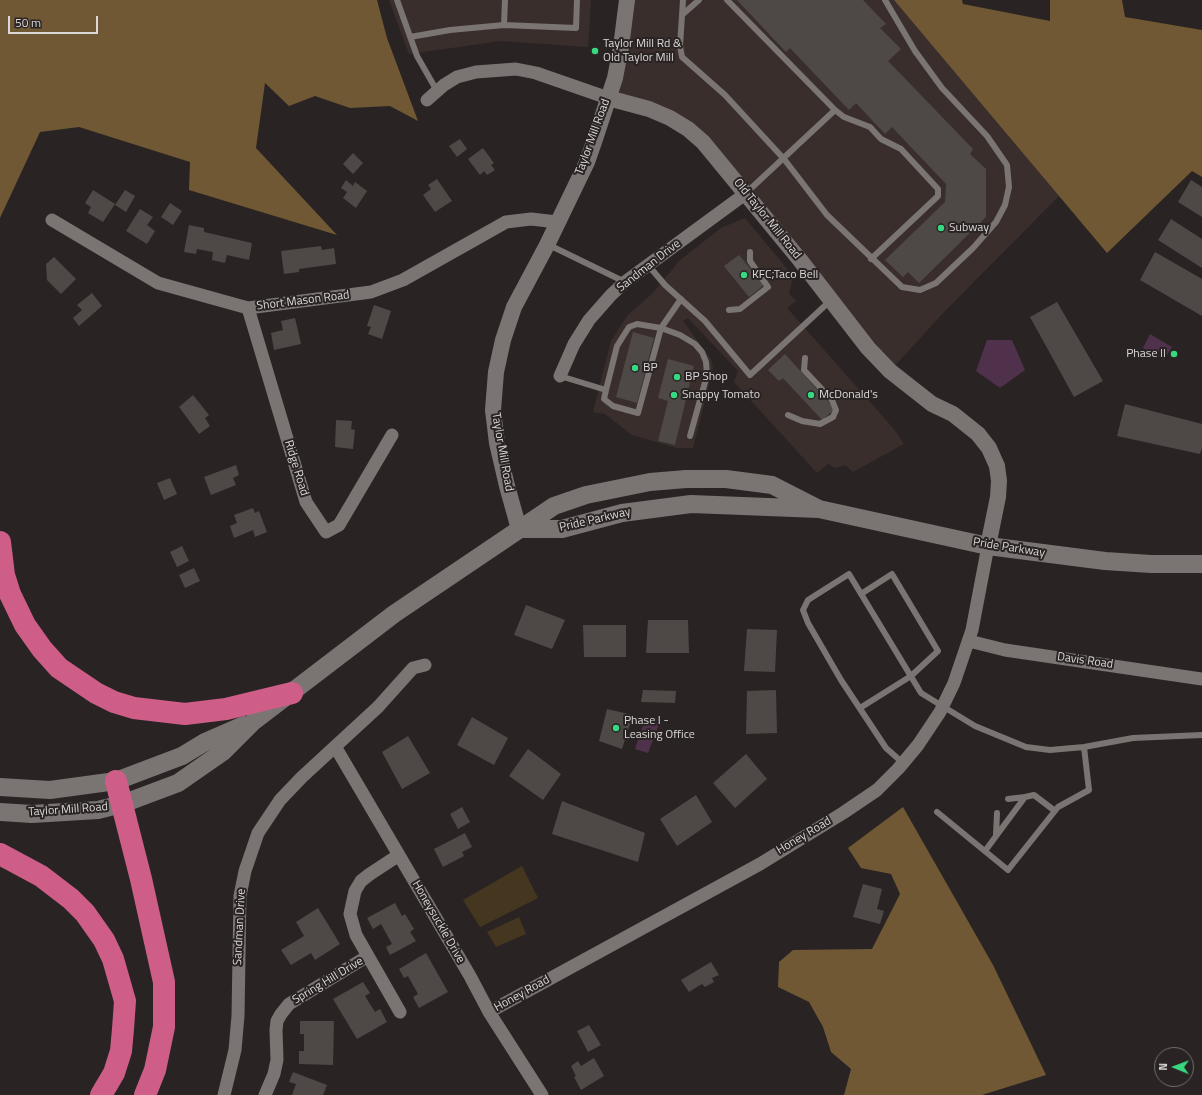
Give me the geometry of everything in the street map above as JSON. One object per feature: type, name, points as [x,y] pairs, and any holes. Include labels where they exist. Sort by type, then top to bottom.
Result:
[{"type":"highway","points":[[0,542],[6,581],[25,625],[42,649],[59,668],[114,702],[134,708],[185,714],[226,709],[292,693]]},
{"type":"highway","points":[[116,781],[161,959],[164,982],[164,1027],[155,1070],[145,1095]]},
{"type":"highway","points":[[0,854],[41,876],[72,899],[85,913],[104,940],[112,959],[125,1002],[124,1030],[121,1051],[114,1073],[101,1095]]},
{"type":"main road","name":"Pride Parkway","points":[[519,529],[554,506],[586,496],[650,482],[686,479],[726,479],[772,484],[819,509]]},
{"type":"main road","name":"Pride Parkway","points":[[519,529],[562,529],[622,513],[691,504],[819,509],[988,546],[1105,561],[1150,564],[1202,564]]},
{"type":"main road","name":"Taylor Mill Road","points":[[0,812],[32,814],[98,810],[122,804],[178,783],[224,751],[254,721],[394,614],[519,529]]},
{"type":"main road","name":"Taylor Mill Road","points":[[0,787],[50,790],[116,781],[182,756],[205,742],[254,721]]},
{"type":"street","name":"Taylor Mill Road","points":[[519,529],[507,486],[493,410],[496,372],[514,307],[547,245],[587,162],[615,78],[621,47],[627,0]]},
{"type":"street","points":[[432,96],[457,77],[476,72],[516,70],[536,73],[608,98]]},
{"type":"street","name":"Old Taylor Mill Road","points":[[608,98],[649,108],[688,129],[716,156],[745,194],[832,300],[868,348],[890,371],[932,404],[966,424],[978,434],[989,448],[997,466],[999,481],[998,497],[988,546]]},
{"type":"street","name":"Sandman Drive","points":[[560,376],[574,344],[589,320],[624,282],[745,194]]},
{"type":"street","name":"Short Mason Road","points":[[52,220],[158,283],[248,308],[371,292],[403,280],[506,222],[531,219],[557,222]]},
{"type":"street","name":"Ridge Road","points":[[248,308],[306,502],[326,532],[339,525],[392,435]]},
{"type":"street","name":"Honey Road","points":[[489,1012],[760,864],[877,790],[918,745],[943,707],[954,683],[969,641],[988,546]]},
{"type":"street","name":"Davis Road","points":[[969,641],[1005,650],[1202,678]]},
{"type":"street","name":"Sandman Drive","points":[[224,1095],[235,1050],[238,1016],[238,914],[244,877],[250,853],[258,833],[280,800],[302,777],[336,748],[378,707],[413,668],[425,664]]},
{"type":"street","name":"Honeysuckle Drive","points":[[336,748],[489,1012],[542,1095]]},
{"type":"street","name":"Spring Hill Drive","points":[[399,855],[361,881],[352,901],[350,914],[351,923],[356,936],[400,1012]]},
{"type":"street","name":"Spring Hill Drive","points":[[265,1095],[274,1074],[277,1060],[276,1030],[277,1021],[281,1014],[289,1004],[368,956]]},
{"type":"lane","points":[[397,0],[432,96]]},
{"type":"lane","points":[[504,25],[505,0]]},
{"type":"lane","points":[[410,37],[450,30],[504,25],[576,28],[577,0]]},
{"type":"lane","points":[[683,0],[680,46],[682,57],[725,95],[784,159],[827,216],[902,286],[920,290],[929,287],[974,248],[996,222],[1005,205],[1009,187],[1007,165],[987,136],[942,88],[920,57],[885,0]]},
{"type":"lane","points":[[683,14],[699,0]]},
{"type":"lane","points":[[727,0],[835,110],[844,117],[870,127],[881,139],[901,149],[938,189],[938,196],[872,259]]},
{"type":"lane","points":[[745,194],[835,110]]},
{"type":"lane","points":[[547,245],[624,282]]},
{"type":"lane","points":[[729,310],[740,308],[768,287],[750,261],[750,252]]},
{"type":"lane","points":[[648,265],[665,285],[705,321],[750,375],[832,300]]},
{"type":"lane","points":[[681,299],[661,328],[638,413],[613,406],[604,399],[617,346],[629,327],[637,324],[661,328],[680,335],[695,344],[702,352],[706,362],[707,375],[690,436]]},
{"type":"lane","points":[[788,415],[802,421],[820,424],[833,417],[836,410],[832,400],[804,370],[805,358]]},
{"type":"lane","points":[[560,376],[606,390]]},
{"type":"lane","points":[[903,763],[886,748],[830,661],[808,623],[803,610],[808,600],[849,574],[921,693],[975,726],[1026,747],[1050,750],[1084,747],[1133,738],[1202,735]]},
{"type":"lane","points":[[860,708],[911,676],[938,651],[912,614],[892,574],[861,594]]},
{"type":"lane","points":[[872,610],[878,607]]},
{"type":"lane","points":[[884,631],[890,626]]},
{"type":"lane","points":[[895,650],[902,646]]},
{"type":"lane","points":[[937,812],[1008,870],[1058,807],[1089,790],[1084,747]]},
{"type":"lane","points":[[1008,798],[1034,795],[1055,811]]},
{"type":"lane","points":[[985,851],[1025,797]]},
{"type":"lane","points":[[996,835],[997,813]]},
{"type":"shaded area","points":[[0,0],[377,0],[387,38],[418,121],[390,106],[350,108],[315,96],[289,106],[265,83],[256,148],[337,235],[189,190],[190,162],[79,127],[40,132],[0,218]]},
{"type":"shaded area","points":[[389,0],[591,0],[588,47],[501,41],[409,54]]},
{"type":"shaded area","points":[[627,0],[894,0],[1059,196],[945,311],[890,371],[688,129],[608,98]]},
{"type":"shaded area","points":[[894,0],[962,0],[963,4],[1050,21],[1050,0],[1122,0],[1125,17],[1202,30],[1202,177],[1192,171],[1107,253]]},
{"type":"shaded area","points":[[745,218],[793,276],[789,294],[796,301],[787,308],[893,428],[904,444],[853,472],[845,465],[835,468],[828,464],[817,473],[734,382],[738,371],[688,318],[683,321],[711,359],[713,368],[693,448],[677,448],[632,435],[605,414],[593,412],[611,341],[627,316],[653,293],[680,260],[721,228]]},
{"type":"shaded area","points":[[1150,334],[1172,347],[1164,360],[1143,348]]},
{"type":"shaded area","points":[[987,340],[1012,340],[1025,370],[1000,388],[976,371]]},
{"type":"shaded area","points":[[645,719],[659,724],[648,753],[635,749]]},
{"type":"shaded area","points":[[903,807],[993,965],[1046,1075],[982,1095],[844,1095],[851,1069],[831,1052],[823,1027],[809,1002],[778,987],[779,962],[793,950],[872,949],[900,894],[891,874],[861,868],[848,848]]},
{"type":"shaded area","points":[[522,866],[538,898],[480,927],[463,900]]},
{"type":"shaded area","points":[[519,917],[526,934],[496,947],[487,932]]},
{"type":"building","points":[[737,0],[863,0],[886,24],[880,28],[901,49],[888,61],[973,149],[970,154],[986,169],[986,217],[919,283],[908,272],[903,277],[885,260],[945,202],[946,184],[892,127],[885,134],[856,103],[849,110],[790,48],[786,52]]},
{"type":"building","points":[[460,139],[467,149],[457,157],[449,146]]},
{"type":"building","points":[[483,148],[494,163],[491,165],[495,170],[487,175],[484,171],[480,175],[468,159]]},
{"type":"building","points":[[353,153],[363,163],[353,174],[343,164]]},
{"type":"building","points":[[437,179],[452,201],[435,212],[423,195],[431,189],[428,185]]},
{"type":"building","points":[[346,180],[353,186],[355,182],[367,191],[356,208],[343,198],[347,192],[341,188]]},
{"type":"building","points":[[1191,180],[1202,187],[1202,217],[1178,202]]},
{"type":"building","points":[[93,190],[115,204],[103,222],[88,213],[91,207],[85,203]]},
{"type":"building","points":[[125,190],[135,196],[126,212],[115,205]]},
{"type":"building","points":[[170,203],[182,211],[173,225],[161,217]]},
{"type":"building","points":[[140,209],[153,217],[147,225],[155,231],[147,244],[126,231]]},
{"type":"building","points":[[1171,219],[1202,239],[1202,268],[1158,240]]},
{"type":"building","points":[[189,225],[204,228],[204,232],[252,243],[249,260],[227,255],[225,263],[212,260],[213,252],[197,249],[196,254],[184,252]]},
{"type":"building","points":[[321,246],[322,250],[334,248],[336,264],[299,269],[299,272],[284,274],[281,251]]},
{"type":"building","points":[[1155,252],[1202,279],[1202,316],[1140,280]]},
{"type":"building","name":"KFC;Taco Bell","points":[[739,255],[764,285],[749,297],[724,266]]},
{"type":"building","points":[[54,257],[76,279],[61,294],[47,280],[46,264]]},
{"type":"building","points":[[92,293],[102,306],[79,326],[73,318],[82,310],[77,305]]},
{"type":"building","points":[[1057,302],[1103,381],[1074,397],[1030,317]]},
{"type":"building","points":[[374,305],[391,311],[382,339],[368,334],[371,327],[367,326]]},
{"type":"building","points":[[295,318],[301,344],[274,350],[271,333],[283,330],[281,321]]},
{"type":"building","name":"BP","points":[[633,332],[654,338],[637,403],[616,397]]},
{"type":"building","name":"McDonald's","points":[[785,354],[835,409],[822,420],[783,378],[779,381],[768,370]]},
{"type":"building","points":[[668,359],[694,366],[675,445],[658,441],[668,401],[658,398]]},
{"type":"building","points":[[193,395],[209,415],[205,418],[210,426],[199,434],[179,407]]},
{"type":"building","points":[[1125,404],[1202,424],[1202,448],[1200,454],[1117,436]]},
{"type":"building","points":[[336,420],[352,421],[351,429],[355,430],[353,449],[335,447]]},
{"type":"building","points":[[236,465],[239,475],[233,478],[236,485],[211,495],[204,477]]},
{"type":"building","points":[[170,478],[177,494],[164,500],[157,483]]},
{"type":"building","points":[[253,508],[255,513],[259,511],[267,532],[255,537],[253,530],[234,538],[230,526],[237,523],[234,515]]},
{"type":"building","points":[[182,546],[189,561],[177,567],[170,552]]},
{"type":"building","points":[[194,568],[200,581],[185,588],[179,575]]},
{"type":"building","points":[[526,605],[565,620],[552,649],[514,635]]},
{"type":"building","points":[[648,620],[688,620],[689,653],[646,653]]},
{"type":"building","points":[[583,625],[626,625],[626,657],[584,657]]},
{"type":"building","points":[[747,629],[777,630],[775,672],[744,671]]},
{"type":"building","points":[[643,690],[676,691],[675,703],[641,702]]},
{"type":"building","points":[[776,690],[777,733],[746,734],[747,691]]},
{"type":"building","name":"Phase I - Leasing Office","points":[[607,709],[633,715],[622,749],[599,741]]},
{"type":"building","points":[[472,717],[508,738],[494,765],[457,745]]},
{"type":"building","points":[[408,736],[430,773],[402,789],[382,752]]},
{"type":"building","points":[[528,749],[561,774],[543,800],[509,776]]},
{"type":"building","points":[[746,754],[767,779],[735,808],[713,783]]},
{"type":"building","points":[[696,795],[712,822],[677,846],[660,819]]},
{"type":"building","points":[[562,801],[645,833],[638,862],[552,834]]},
{"type":"building","points":[[462,807],[470,822],[458,829],[450,814]]},
{"type":"building","points":[[465,833],[472,847],[462,852],[464,856],[443,867],[434,849]]},
{"type":"building","points":[[863,884],[882,889],[877,909],[884,911],[880,924],[853,917]]},
{"type":"building","points":[[395,903],[402,916],[405,914],[414,929],[410,932],[416,941],[390,955],[386,947],[392,944],[381,924],[373,929],[367,918]]},
{"type":"building","points":[[318,908],[340,944],[315,960],[311,953],[291,965],[281,950],[304,936],[296,922]]},
{"type":"building","points":[[426,953],[448,992],[419,1008],[413,997],[418,994],[408,976],[404,978],[399,969]]},
{"type":"building","points":[[711,962],[719,975],[712,978],[714,982],[705,987],[702,984],[689,992],[681,980]]},
{"type":"building","points":[[363,982],[370,993],[365,996],[375,1012],[380,1009],[387,1022],[357,1039],[333,999]]},
{"type":"building","points":[[300,1021],[334,1021],[333,1065],[299,1064],[299,1051],[304,1051],[304,1034],[300,1034]]},
{"type":"building","points":[[589,1025],[601,1045],[588,1052],[577,1031]]},
{"type":"building","points":[[594,1058],[604,1076],[581,1090],[574,1077],[576,1076],[571,1066],[578,1061],[581,1066]]},
{"type":"building","points":[[293,1072],[327,1085],[323,1095],[292,1095],[296,1084],[289,1082]]},
{"type":"place","name":"Taylor Mill Rd & Old Taylor Mill","points":[[595,51]]},
{"type":"place","name":"Subway","points":[[941,228]]},
{"type":"place","name":"KFC;Taco Bell","points":[[744,275]]},
{"type":"place","name":"Phase II","points":[[1174,354]]},
{"type":"place","name":"BP","points":[[635,368]]},
{"type":"place","name":"BP Shop","points":[[677,377]]},
{"type":"place","name":"Snappy Tomato","points":[[674,395]]},
{"type":"place","name":"McDonald's","points":[[811,395]]},
{"type":"place","name":"Phase I - Leasing Office","points":[[616,728]]}]
